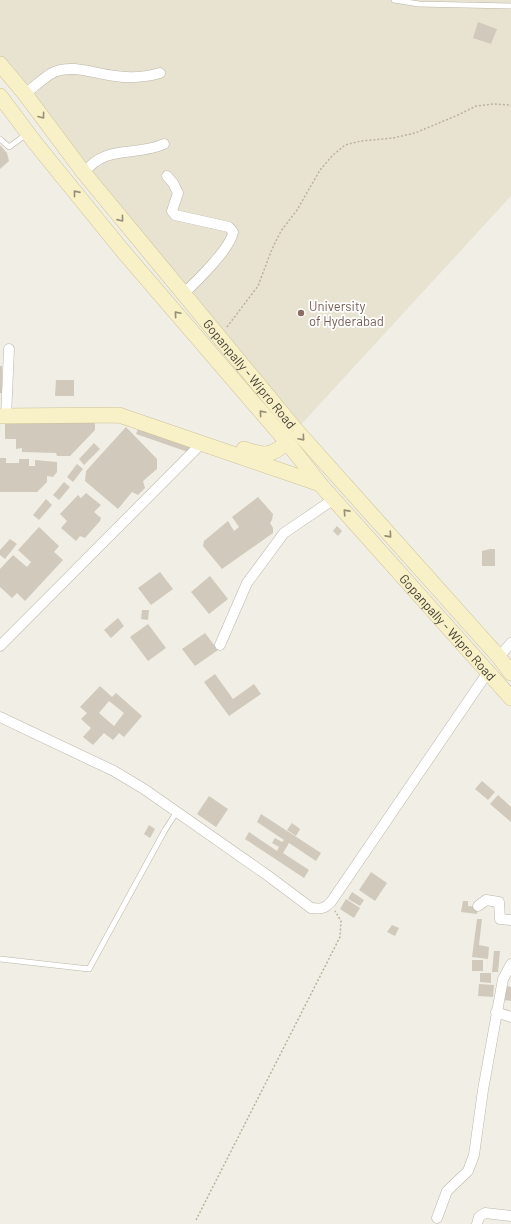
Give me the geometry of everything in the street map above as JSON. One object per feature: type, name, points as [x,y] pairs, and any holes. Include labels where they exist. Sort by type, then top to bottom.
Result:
[{"type":"main road","name":"Gopanpally - Wipro Road","points":[[0,64],[25,94],[84,173],[218,338],[327,467],[499,657],[511,673]]},
{"type":"main road","name":"Gopanpally - Wipro Road","points":[[0,96],[27,133],[149,282],[287,442],[320,484],[511,698]]},
{"type":"main road","points":[[149,282],[163,271]]},
{"type":"main road","points":[[160,295],[178,288]]},
{"type":"main road","points":[[3,412],[121,408],[210,436],[258,454],[274,453],[287,442]]},
{"type":"main road","points":[[3,412],[119,415],[320,484]]},
{"type":"street","points":[[25,94],[54,72],[62,70],[72,69],[116,76],[149,76],[160,73]]},
{"type":"street","points":[[84,173],[91,164],[100,157],[149,150],[164,144]]},
{"type":"street","points":[[167,176],[173,183],[178,193],[172,205],[172,211],[175,215],[229,227],[233,232],[224,250],[197,282],[178,288]]},
{"type":"street","points":[[3,412],[9,350]]},
{"type":"street","points":[[0,646],[202,443]]},
{"type":"street","points":[[220,645],[246,583],[284,533],[334,498]]},
{"type":"street","points":[[499,657],[511,643]]},
{"type":"street","points":[[0,717],[114,771],[144,788],[176,813],[267,875],[311,908],[326,908],[488,672]]},
{"type":"street","points":[[478,906],[486,900],[500,902],[500,918],[511,920]]},
{"type":"street","points":[[437,1218],[447,1191],[468,1171],[474,1156],[496,1012],[503,979],[510,968]]},
{"type":"street","points":[[496,1012],[511,1017]]},
{"type":"street","points":[[477,1224],[480,1217],[485,1213],[511,1216]]},
{"type":"lane","points":[[394,0],[419,4],[511,6]]},
{"type":"lane","points":[[0,139],[9,147],[27,133]]},
{"type":"lane","points":[[0,959],[89,969],[165,830],[176,813]]},
{"type":"path","points":[[218,338],[258,286],[272,249],[320,170],[332,156],[345,145],[361,141],[393,138],[415,133],[458,116],[476,106],[493,104],[511,105]]},
{"type":"path","points":[[196,1220],[340,937],[341,921],[331,902]]},
{"type":"shaded area","name":"University of Hyderabad","points":[[0,0],[511,0],[511,196],[296,430],[0,76]]},
{"type":"building","points":[[478,22],[497,29],[491,44],[473,38]]},
{"type":"building","points":[[0,145],[7,153],[9,161],[0,169]]},
{"type":"building","points":[[0,366],[2,366],[2,393],[0,393]]},
{"type":"building","points":[[56,380],[74,380],[74,396],[55,396]]},
{"type":"building","points":[[5,422],[95,423],[95,430],[70,456],[57,456],[56,453],[22,452],[22,448],[16,449],[16,439],[5,439]]},
{"type":"building","points":[[126,427],[157,459],[157,469],[143,481],[145,488],[138,495],[132,492],[118,509],[85,481],[86,471]]},
{"type":"building","points":[[138,429],[190,447],[188,452],[136,434]]},
{"type":"building","points":[[94,443],[100,449],[84,465],[79,459]]},
{"type":"building","points":[[0,458],[6,458],[6,463],[19,463],[19,459],[29,459],[29,466],[35,466],[35,460],[57,462],[57,472],[53,477],[47,476],[47,482],[37,492],[0,492]]},
{"type":"building","points":[[77,464],[83,469],[73,482],[67,477]]},
{"type":"building","points":[[64,482],[70,487],[59,500],[53,495]]},
{"type":"building","points":[[86,493],[101,505],[94,512],[101,518],[85,538],[80,536],[76,541],[61,528],[67,521],[60,514],[78,495],[81,498]]},
{"type":"building","points":[[258,497],[273,514],[270,523],[273,528],[273,533],[222,569],[203,546],[204,541],[228,521],[234,531],[239,527],[232,517]]},
{"type":"building","points":[[46,499],[52,505],[39,520],[33,515]]},
{"type":"building","points":[[337,526],[342,531],[338,536],[333,531]]},
{"type":"building","points":[[39,527],[59,546],[54,552],[63,560],[25,601],[17,593],[12,598],[0,587],[0,569],[13,555],[27,567],[31,562],[18,550]]},
{"type":"building","points":[[10,539],[17,544],[5,559],[0,555],[0,550]]},
{"type":"building","points":[[495,549],[495,566],[482,566],[482,551]]},
{"type":"building","points":[[160,572],[173,589],[151,605],[138,588]]},
{"type":"building","points":[[210,576],[228,599],[209,614],[191,592]]},
{"type":"building","points":[[142,610],[149,610],[148,620],[141,619]]},
{"type":"building","points":[[118,618],[124,626],[111,638],[104,630]]},
{"type":"building","points":[[148,624],[166,648],[148,661],[130,637]]},
{"type":"building","points":[[205,633],[218,650],[195,666],[182,649]]},
{"type":"building","points":[[215,674],[233,699],[254,684],[261,694],[229,716],[204,682]]},
{"type":"building","points":[[100,686],[112,697],[116,693],[142,716],[124,737],[119,733],[113,740],[104,733],[93,745],[83,737],[91,728],[81,719],[87,713],[80,707]],"holes":[[[109,701],[124,713],[114,726],[99,713]]]},
{"type":"building","points":[[482,781],[495,792],[488,800],[475,789]]},
{"type":"building","points":[[498,795],[511,807],[511,822],[490,804]]},
{"type":"building","points":[[209,796],[228,809],[216,827],[197,814]]},
{"type":"building","points":[[261,814],[321,853],[316,861],[289,843],[283,853],[309,870],[304,878],[245,839],[249,832],[277,851],[279,847],[272,843],[275,838],[282,842],[284,840],[257,822]]},
{"type":"building","points":[[292,823],[300,829],[296,836],[287,830]]},
{"type":"building","points":[[149,825],[155,829],[150,838],[144,834]]},
{"type":"building","points":[[371,872],[387,883],[375,901],[359,890]]},
{"type":"building","points":[[352,892],[364,900],[360,906],[348,899]]},
{"type":"building","points":[[346,899],[360,908],[354,918],[340,909]]},
{"type":"building","points":[[463,901],[468,901],[468,906],[478,907],[477,914],[461,912]]},
{"type":"building","points":[[477,919],[482,919],[479,945],[489,947],[488,959],[472,957]]},
{"type":"building","points":[[392,925],[399,928],[395,936],[387,932]]},
{"type":"building","points":[[494,951],[500,951],[498,972],[492,972]]},
{"type":"building","points":[[472,960],[483,960],[483,971],[472,971]]},
{"type":"building","points":[[480,973],[491,973],[491,983],[480,982]]},
{"type":"building","points":[[479,984],[494,985],[493,997],[478,996]]},
{"type":"building","points":[[507,986],[511,987],[511,1001],[504,1000]]},
{"type":"place","name":"University of Hyderabad","points":[[301,313]]}]
